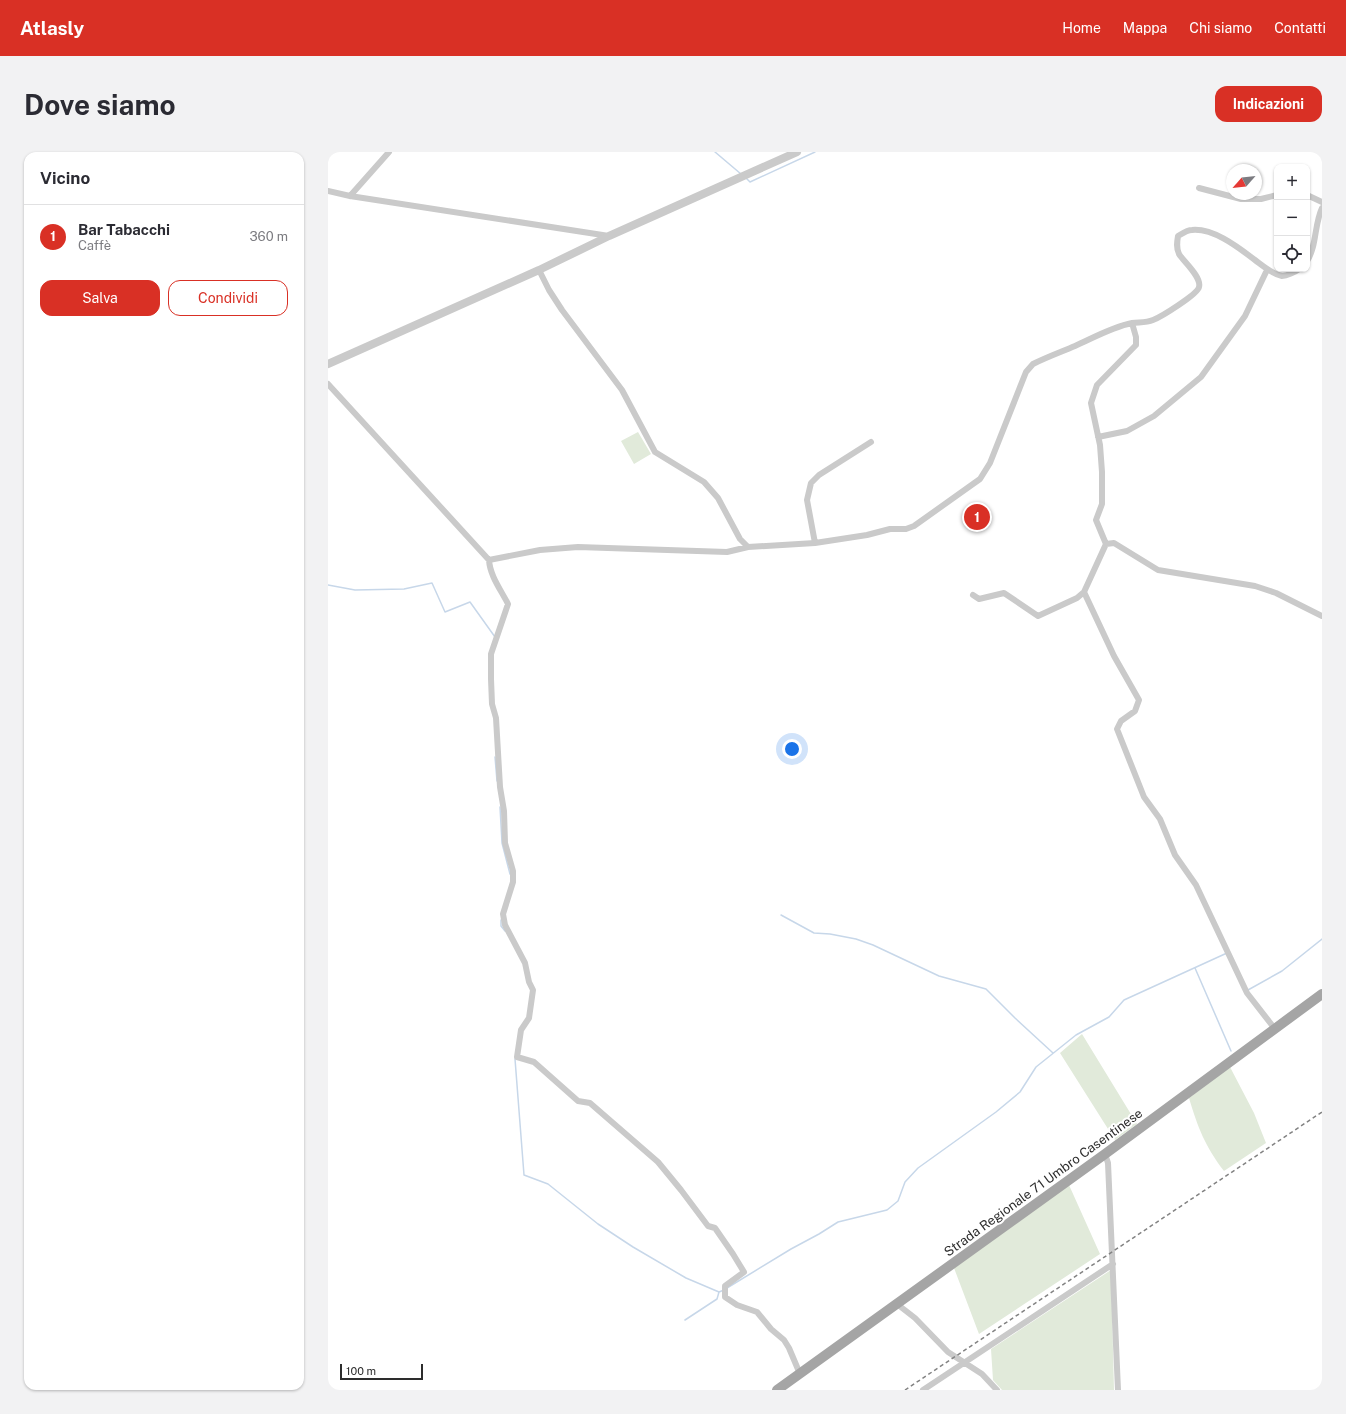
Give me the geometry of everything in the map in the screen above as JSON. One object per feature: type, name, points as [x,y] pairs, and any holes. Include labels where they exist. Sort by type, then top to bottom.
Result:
[{"type":"main road","name":"Strada Regionale 71 Umbro Casentinese","points":[[777,1390],[1105,1154],[1322,994]]},
{"type":"street","points":[[350,196],[389,152]]},
{"type":"street","points":[[328,364],[540,270],[609,236],[797,152]]},
{"type":"street","points":[[1199,188],[1241,198],[1262,199],[1274,195]]},
{"type":"street","points":[[328,192],[609,236]]},
{"type":"street","points":[[1310,197],[1322,202]]},
{"type":"street","points":[[1310,256],[1316,226],[1322,208]]},
{"type":"street","points":[[489,560],[540,550],[578,546],[727,552],[748,548],[814,543],[867,535],[890,529],[906,529],[921,521],[980,479],[990,463],[1026,372],[1033,364],[1107,332],[1132,323],[1142,323],[1154,320],[1170,311],[1195,293],[1200,287],[1199,283],[1192,268],[1180,254],[1176,243],[1178,236],[1187,231],[1194,230],[1216,234],[1238,246],[1267,270],[1283,276],[1295,272]]},
{"type":"street","points":[[540,270],[549,290],[562,310],[622,390],[655,452],[704,482],[718,498],[740,539],[748,548]]},
{"type":"street","points":[[1098,437],[1127,431],[1154,416],[1201,378],[1245,316],[1267,270]]},
{"type":"street","points":[[973,595],[979,599],[1004,593],[1038,616],[1077,598],[1084,592],[1106,544],[1096,520],[1102,504],[1102,472],[1100,445],[1091,403],[1097,385],[1136,345],[1136,337],[1132,323]]},
{"type":"street","points":[[328,384],[489,560],[494,580],[508,604],[491,654],[492,704],[496,718],[500,787],[504,811],[505,843],[513,871],[513,882],[503,914],[505,925],[525,963],[529,982],[533,990],[529,1018],[521,1030],[517,1057],[534,1062],[578,1101],[590,1103],[658,1162],[708,1226],[715,1228],[744,1272],[725,1286],[725,1297],[737,1305],[757,1312],[771,1329],[784,1340],[800,1374]]},
{"type":"street","points":[[814,543],[807,500],[811,483],[819,475],[871,442]]},
{"type":"street","points":[[1106,544],[1114,543],[1158,570],[1255,586],[1276,593],[1322,616]]},
{"type":"street","points":[[1084,592],[1114,656],[1139,700],[1135,711],[1121,721],[1117,729],[1144,797],[1160,819],[1175,855],[1196,885],[1247,993],[1275,1029]]},
{"type":"street","points":[[1105,1154],[1108,1163],[1118,1390]]},
{"type":"street","points":[[923,1390],[1113,1264]]},
{"type":"street","points":[[897,1304],[915,1318],[948,1352],[982,1374],[997,1390]]},
{"type":"green space","points":[[638,432],[651,454],[634,464],[621,441]]},
{"type":"green space","points":[[1082,1034],[1137,1124],[1115,1140],[1060,1053]]},
{"type":"green space","points":[[1230,1067],[1254,1113],[1266,1143],[1224,1171],[1203,1136],[1189,1098]]},
{"type":"green space","points":[[1069,1185],[1100,1254],[979,1334],[954,1268]]},
{"type":"green space","points":[[1111,1270],[1114,1390],[1002,1390],[993,1380],[991,1349]]},
{"type":"waterway","points":[[715,152],[741,174]]},
{"type":"waterway","points":[[746,178],[750,182],[815,152]]},
{"type":"waterway","points":[[328,585],[355,590],[404,589],[432,583],[445,612],[470,602],[495,637]]},
{"type":"waterway","points":[[495,757],[497,781]]},
{"type":"waterway","points":[[500,807],[502,843],[510,874]]},
{"type":"waterway","points":[[781,915],[814,933],[830,934],[856,939],[873,945],[939,976],[986,989],[1053,1053]]},
{"type":"waterway","points":[[501,920],[501,926],[505,931]]},
{"type":"waterway","points":[[1248,990],[1282,971],[1322,939]]},
{"type":"waterway","points":[[727,1288],[838,1222],[887,1210],[898,1201],[905,1182],[918,1168],[996,1112],[1020,1092],[1036,1067],[1076,1035],[1109,1017],[1124,1000],[1227,953]]},
{"type":"waterway","points":[[1195,968],[1231,1051]]},
{"type":"waterway","points":[[515,1059],[524,1175],[548,1184],[598,1224],[633,1247],[686,1278],[719,1292],[724,1290]]},
{"type":"waterway","points":[[685,1320],[717,1299],[719,1292]]},
{"type":"railway","points":[[905,1390],[1322,1112]]},
{"type":"place","name":"Bar Tabacchi","points":[[977,517]]}]
